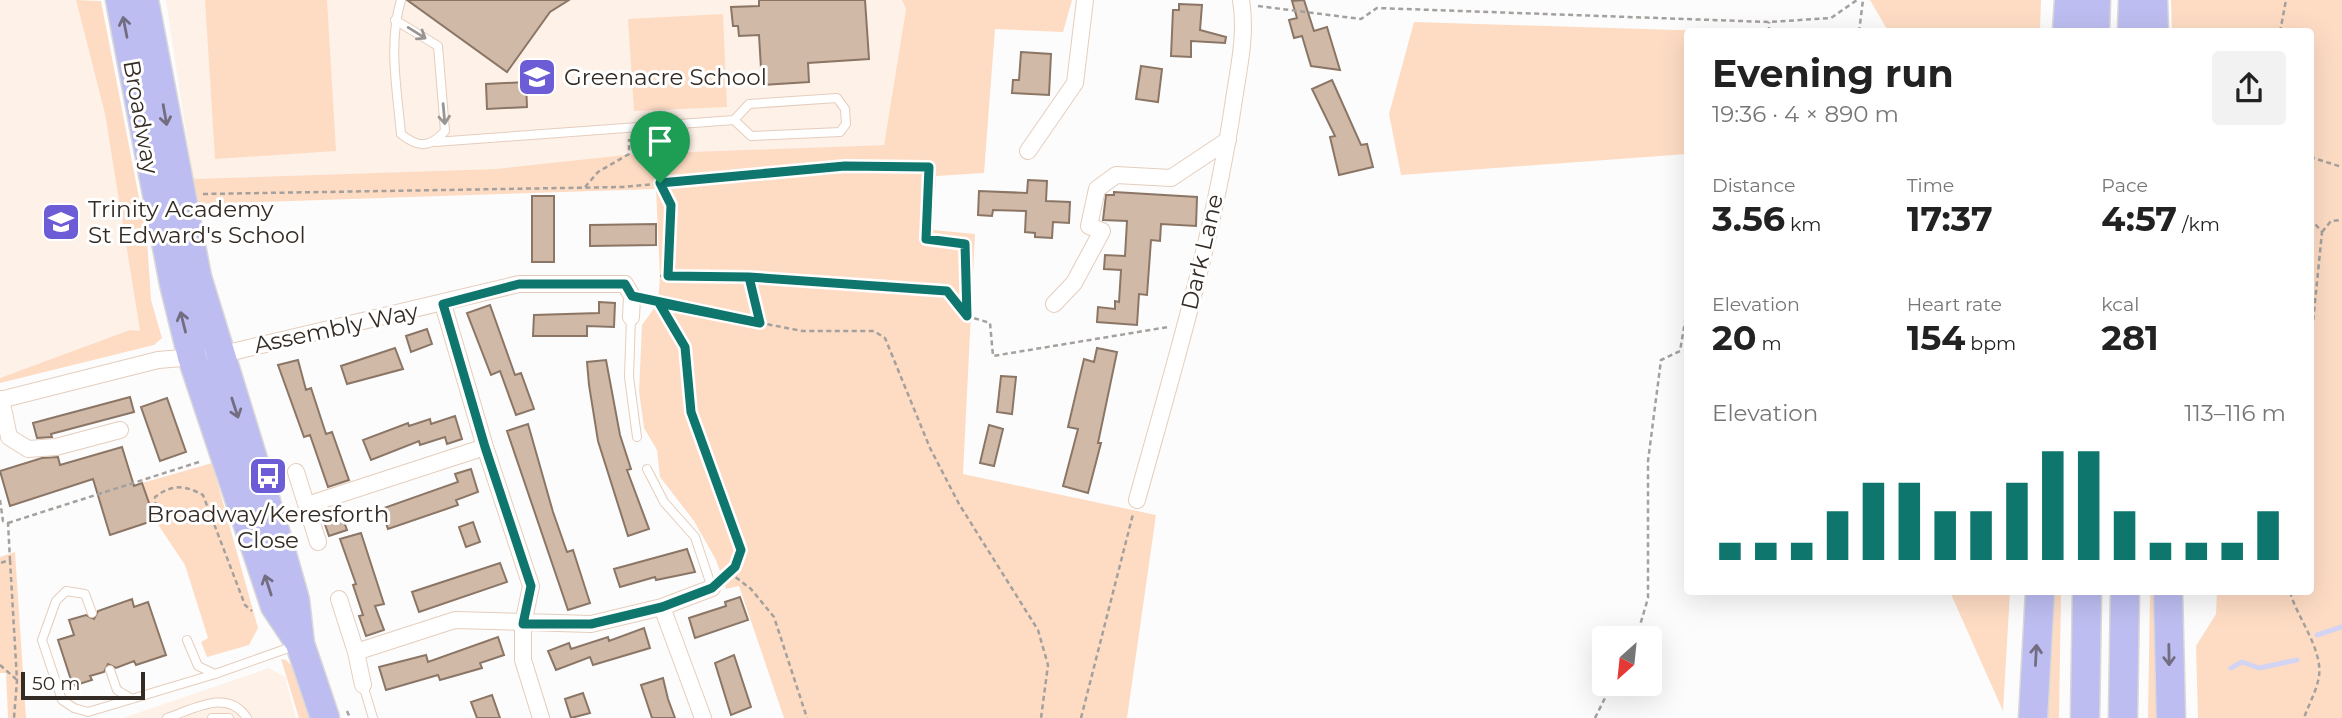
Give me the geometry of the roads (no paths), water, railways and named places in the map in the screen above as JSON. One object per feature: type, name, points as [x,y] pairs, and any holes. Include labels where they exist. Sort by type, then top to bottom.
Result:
[{"type":"highway","name":"Broadway","points":[[120,0],[159,221],[206,356],[280,547],[295,600],[300,644],[325,718]]},
{"type":"highway","name":"Broadway","points":[[144,0],[197,277],[206,356],[275,606],[300,644]]},
{"type":"highway","points":[[2067,28],[2069,0]]},
{"type":"highway","points":[[2095,28],[2096,0]]},
{"type":"highway","points":[[2132,28],[2133,0]]},
{"type":"highway","points":[[2153,0],[2154,28]]},
{"type":"highway","points":[[2034,718],[2040,595]]},
{"type":"highway","points":[[2085,718],[2087,595]]},
{"type":"highway","points":[[2123,718],[2125,595]]},
{"type":"highway","points":[[2168,595],[2171,718]]},
{"type":"street","points":[[1028,150],[1075,83],[1085,0]]},
{"type":"street","name":"Dark Lane","points":[[1136,500],[1185,324],[1228,140],[1244,29],[1241,2]]},
{"type":"street","points":[[1054,304],[1074,283],[1102,231],[1089,226],[1097,189],[1116,175],[1171,178],[1228,140]]},
{"type":"street","name":"Assembly Way","points":[[1,400],[158,360],[206,356],[443,304],[519,284],[625,284],[632,296],[631,317]]},
{"type":"street","points":[[443,304],[485,447],[531,586],[523,624],[523,660],[541,718]]},
{"type":"street","points":[[1,400],[9,437],[28,449],[56,447],[120,430]]},
{"type":"street","points":[[307,505],[485,447]]},
{"type":"street","points":[[296,472],[318,542]]},
{"type":"street","points":[[356,652],[455,620],[591,624],[662,607],[712,588]]},
{"type":"street","points":[[339,599],[356,652],[363,685]]},
{"type":"street","points":[[662,607],[703,718]]},
{"type":"lane","points":[[401,0],[393,39],[401,134],[413,143],[426,145],[435,142],[629,126],[734,120],[749,104],[838,98],[845,109],[846,124],[839,132],[751,136],[734,120]]},
{"type":"lane","points":[[395,20],[438,46],[445,131],[435,142]]},
{"type":"lane","points":[[631,317],[629,377],[637,437]]},
{"type":"lane","points":[[647,470],[664,502],[695,537],[712,588]]},
{"type":"lane","points":[[92,613],[85,594],[66,591],[56,601],[42,640],[62,700],[74,708],[88,712],[215,674],[300,644]]},
{"type":"lane","points":[[187,640],[198,666],[215,674]]},
{"type":"lane","points":[[110,670],[117,690],[132,699]]},
{"type":"lane","points":[[363,685],[373,718]]},
{"type":"lane","points":[[167,718],[220,700],[240,707],[247,718]]},
{"type":"lane","points":[[212,718],[229,718]]},
{"type":"waterway","points":[[2317,635],[2342,627]]},
{"type":"waterway","points":[[2231,668],[2242,662],[2259,668],[2297,660]]},
{"type":"place","name":"Greenacre School","points":[[537,77]]},
{"type":"place","name":"Trinity Academy St Edward's School","points":[[61,222]]},
{"type":"place","name":"Broadway/Keresforth Close","points":[[268,476]]}]
